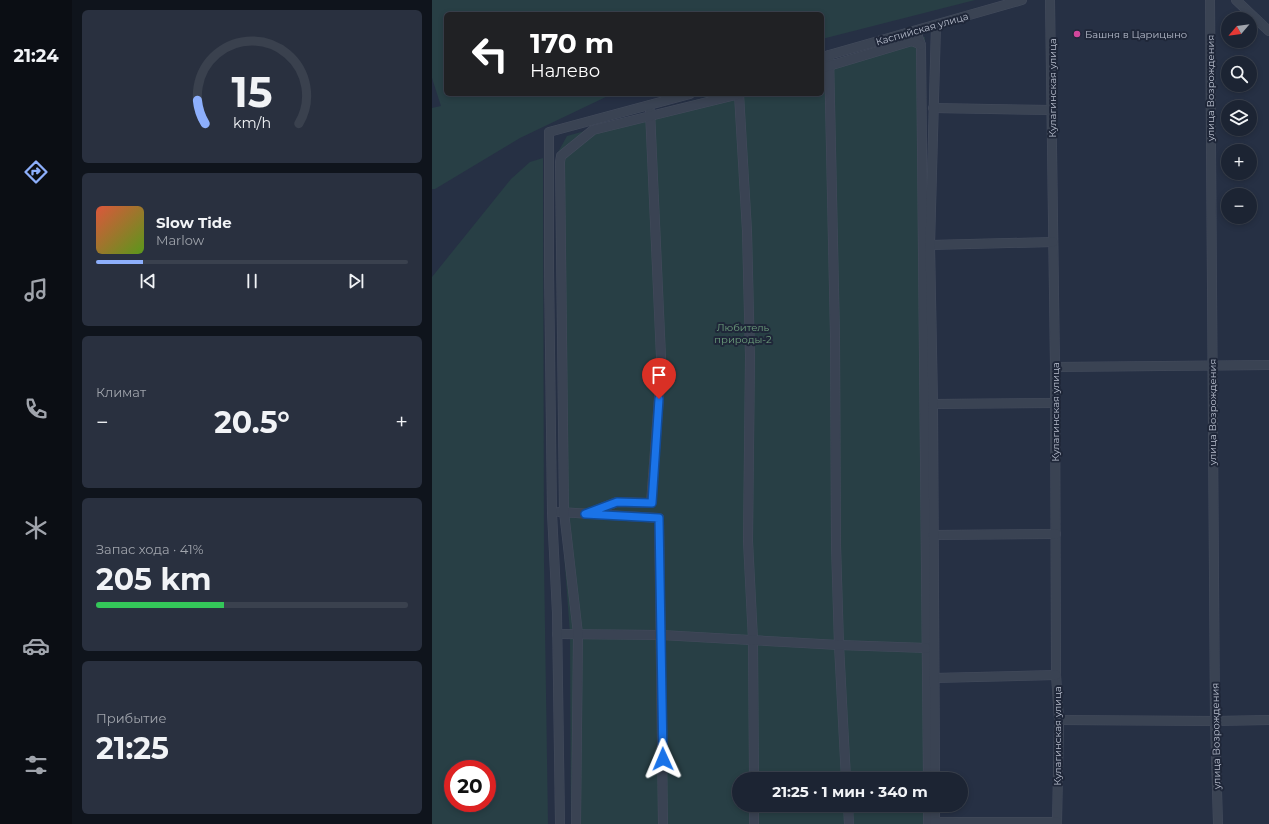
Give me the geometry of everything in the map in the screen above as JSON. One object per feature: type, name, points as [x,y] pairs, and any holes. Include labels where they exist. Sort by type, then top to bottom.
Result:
[{"type":"street","name":"Каспийская улица","points":[[826,56],[1022,0]]},
{"type":"street","name":"Кулагинская улица","points":[[1050,0],[1055,367],[1056,675],[1059,720],[1057,823]]},
{"type":"street","name":"улица Возрождения","points":[[1210,0],[1215,721],[1218,824]]},
{"type":"street","points":[[1236,0],[1269,31]]},
{"type":"street","points":[[935,772],[933,404],[930,245],[936,25]]},
{"type":"street","points":[[916,31],[921,45],[928,772]]},
{"type":"street","points":[[826,67],[912,41],[921,45]]},
{"type":"street","points":[[826,56],[835,336],[836,545],[839,645],[846,772]]},
{"type":"street","points":[[560,824],[557,634],[552,513],[549,132],[683,96]]},
{"type":"street","points":[[576,824],[578,634],[564,512],[561,156],[593,130],[731,96]]},
{"type":"street","points":[[739,96],[746,231],[750,356],[748,541],[753,640],[754,772]]},
{"type":"street","points":[[649,105],[651,116],[661,357]]},
{"type":"street","points":[[933,108],[1052,110]]},
{"type":"street","points":[[549,153],[561,156]]},
{"type":"street","points":[[930,245],[1053,242]]},
{"type":"street","points":[[1055,367],[1269,365]]},
{"type":"street","points":[[585,514],[617,502],[652,503],[660,384]]},
{"type":"street","points":[[933,404],[1055,403]]},
{"type":"street","points":[[552,513],[564,512],[659,518],[663,824]]},
{"type":"street","points":[[933,535],[1056,534]]},
{"type":"street","points":[[557,634],[661,635],[839,645],[926,648]]},
{"type":"street","points":[[934,678],[1056,675]]},
{"type":"street","points":[[1059,720],[1269,720]]},
{"type":"street","points":[[754,812],[754,824]]},
{"type":"street","points":[[848,812],[849,824]]},
{"type":"street","points":[[930,812],[933,823]]},
{"type":"street","points":[[933,823],[934,812]]},
{"type":"street","points":[[933,823],[1057,823]]},
{"type":"green space","points":[[432,0],[975,0],[824,38],[824,12],[444,12],[444,96],[608,96],[520,138],[435,189],[432,189],[432,108],[441,106],[432,78]]},
{"type":"green space","name":"Любитель природы-2","points":[[918,37],[925,37],[931,772],[732,772],[732,812],[931,812],[931,824],[571,824],[570,634],[561,512],[557,154],[567,136],[710,96],[824,96],[824,62],[866,50]]},
{"type":"green space","points":[[543,158],[544,563],[548,824],[432,824],[432,277],[511,179],[530,162]]},
{"type":"place","name":"Башня в Царицыно","points":[[1077,34]]},
{"type":"route","points":[[659,399],[652,503],[617,502],[585,514],[659,518],[663,759]]}]
